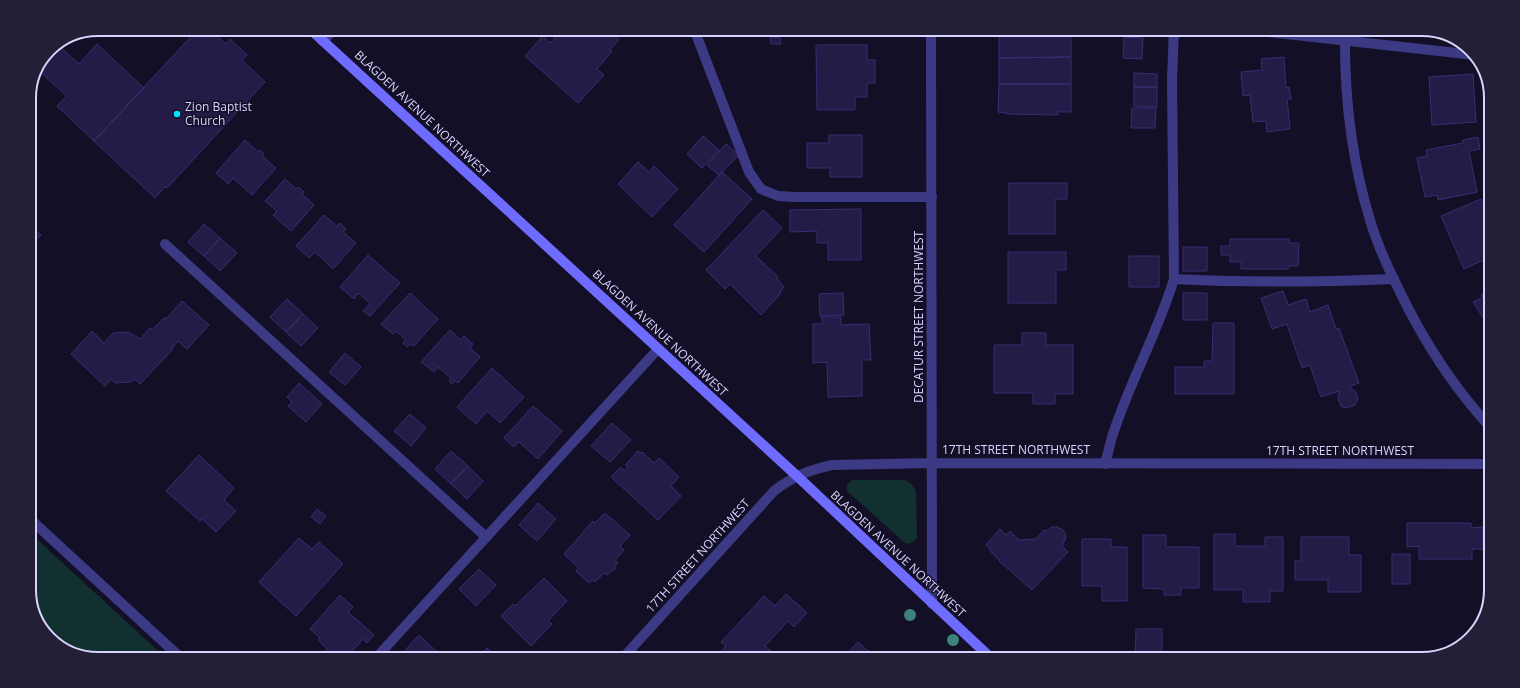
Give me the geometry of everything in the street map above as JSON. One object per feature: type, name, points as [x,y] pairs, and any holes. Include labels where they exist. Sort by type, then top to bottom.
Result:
[{"type":"main road","name":"BLAGDEN AVENUE NORTHWEST","points":[[318,36],[797,476],[984,652]]},
{"type":"street","points":[[323,41],[328,36]]},
{"type":"street","points":[[697,36],[749,172],[761,189],[778,196],[795,197],[932,197]]},
{"type":"street","name":"DECATUR STREET NORTHWEST","points":[[931,36],[932,604]]},
{"type":"street","points":[[1105,464],[1113,432],[1165,308],[1174,279],[1172,80],[1174,36]]},
{"type":"street","points":[[1307,36],[1466,54]]},
{"type":"street","points":[[1345,36],[1346,91],[1355,157],[1370,222],[1394,279],[1429,347],[1473,409],[1484,421]]},
{"type":"street","points":[[165,244],[486,537]]},
{"type":"street","points":[[1174,279],[1231,282],[1327,282],[1394,279]]},
{"type":"street","points":[[381,652],[658,349]]},
{"type":"street","name":"17TH STREET NORTHWEST","points":[[628,652],[774,491],[797,476],[814,469],[832,465],[932,463],[1484,464]]},
{"type":"street","points":[[36,524],[174,652]]},
{"type":"green space","points":[[852,480],[905,480],[913,485],[916,491],[917,537],[914,542],[909,544],[905,543],[847,491],[847,484]]},
{"type":"green space","points":[[36,538],[159,652],[86,651],[67,644],[54,634],[44,621],[38,606],[36,594]]},
{"type":"building","name":"Zion Baptist Church","points":[[192,36],[217,36],[226,44],[230,39],[247,55],[242,60],[265,82],[167,188],[165,187],[155,198],[94,141]]},
{"type":"building","points":[[543,36],[550,43],[556,36],[616,36],[619,39],[610,50],[612,51],[597,69],[604,75],[578,103],[525,56]]},
{"type":"building","points":[[999,36],[1071,36],[1071,57],[999,58]]},
{"type":"building","points":[[780,37],[781,44],[771,44],[770,38]]},
{"type":"building","points":[[1124,37],[1143,38],[1142,59],[1123,58]]},
{"type":"building","points":[[97,44],[144,88],[94,141],[57,106],[67,96],[41,73],[46,63],[61,48],[79,64]]},
{"type":"building","points":[[816,45],[867,45],[867,60],[875,60],[875,83],[867,83],[867,97],[855,97],[855,110],[817,110]]},
{"type":"building","points":[[1071,57],[1071,84],[999,84],[999,58]]},
{"type":"building","points":[[1284,57],[1286,88],[1289,87],[1291,99],[1287,99],[1290,129],[1267,132],[1266,121],[1253,122],[1250,95],[1243,96],[1241,72],[1262,70],[1261,59]]},
{"type":"building","points":[[1134,73],[1157,74],[1157,87],[1134,87]]},
{"type":"building","points":[[1473,74],[1476,122],[1432,125],[1429,77]]},
{"type":"building","points":[[999,84],[1071,84],[1071,112],[1058,112],[1058,115],[1007,114],[998,112]]},
{"type":"building","points":[[1134,87],[1157,87],[1157,107],[1134,106]]},
{"type":"building","points":[[1132,108],[1156,108],[1155,128],[1131,128]]},
{"type":"building","points":[[829,135],[862,135],[862,177],[830,177],[830,168],[807,168],[807,143],[829,143]]},
{"type":"building","points":[[703,136],[719,150],[702,168],[687,154]]},
{"type":"building","points":[[1478,137],[1480,149],[1469,151],[1477,192],[1438,200],[1437,195],[1425,197],[1417,158],[1427,156],[1426,150],[1463,143],[1463,140]]},
{"type":"building","points":[[245,140],[258,152],[260,150],[264,154],[262,156],[276,168],[252,195],[233,178],[228,184],[216,173]]},
{"type":"building","points":[[726,144],[739,155],[719,175],[707,165]]},
{"type":"building","points":[[638,162],[649,172],[654,166],[678,189],[652,217],[618,184]]},
{"type":"building","points":[[722,172],[752,199],[704,252],[674,225]]},
{"type":"building","points":[[285,179],[296,189],[298,187],[304,192],[302,194],[314,205],[291,231],[273,215],[277,211],[265,201]]},
{"type":"building","points":[[1009,183],[1067,183],[1067,199],[1055,199],[1055,234],[1009,234]]},
{"type":"building","points":[[1481,199],[1484,206],[1484,260],[1464,269],[1441,216]]},
{"type":"building","points":[[861,209],[861,260],[828,260],[828,243],[817,243],[817,231],[790,232],[790,210]]},
{"type":"building","points":[[763,210],[782,228],[756,256],[778,277],[777,279],[784,287],[780,292],[781,293],[761,315],[730,284],[725,289],[706,270]]},
{"type":"building","points":[[324,215],[337,226],[340,223],[346,229],[343,232],[356,243],[333,269],[315,252],[309,258],[296,246]]},
{"type":"building","points":[[204,224],[220,238],[204,256],[188,242]]},
{"type":"building","points":[[36,231],[41,235],[36,240]]},
{"type":"building","points":[[220,238],[237,253],[220,271],[204,256]]},
{"type":"building","points":[[1230,239],[1289,239],[1289,243],[1299,243],[1298,266],[1288,266],[1288,269],[1241,269],[1241,262],[1230,262],[1230,255],[1221,255],[1221,246],[1230,246]]},
{"type":"building","points":[[1183,247],[1207,247],[1207,271],[1183,271]]},
{"type":"building","points":[[1008,252],[1066,252],[1066,270],[1056,270],[1056,303],[1008,303]]},
{"type":"building","points":[[368,255],[400,283],[370,316],[363,311],[370,303],[358,293],[354,299],[340,287]]},
{"type":"building","points":[[1129,256],[1159,256],[1159,287],[1129,287]]},
{"type":"building","points":[[1283,291],[1288,305],[1306,299],[1310,312],[1328,305],[1336,329],[1339,328],[1359,383],[1350,386],[1351,389],[1355,391],[1358,398],[1355,405],[1346,408],[1341,406],[1338,398],[1339,391],[1321,397],[1310,365],[1302,368],[1287,324],[1272,329],[1261,298]]},
{"type":"building","points":[[410,293],[438,319],[414,346],[411,344],[407,347],[403,343],[406,340],[396,331],[393,334],[381,324]]},
{"type":"building","points":[[843,293],[844,315],[820,316],[819,294]]},
{"type":"building","points":[[1183,293],[1207,293],[1207,320],[1183,320]]},
{"type":"building","points":[[1484,293],[1484,319],[1473,302],[1483,297],[1481,295]]},
{"type":"building","points":[[287,299],[303,314],[286,332],[270,317]]},
{"type":"building","points":[[182,301],[209,325],[187,349],[178,341],[172,348],[173,349],[140,384],[134,379],[131,382],[115,383],[111,379],[105,386],[71,354],[92,331],[104,343],[113,333],[128,332],[140,339],[150,328],[152,330],[164,318],[166,319]]},
{"type":"building","points":[[303,314],[318,328],[301,346],[286,332]]},
{"type":"building","points":[[822,317],[841,317],[841,325],[869,324],[871,360],[862,360],[862,396],[828,397],[827,362],[813,363],[813,324],[822,324]]},
{"type":"building","points":[[1213,323],[1234,323],[1234,394],[1175,394],[1175,367],[1204,367],[1204,361],[1212,361]]},
{"type":"building","points":[[450,330],[461,340],[464,336],[473,344],[470,348],[480,357],[458,383],[455,381],[452,384],[449,381],[451,378],[438,367],[434,372],[421,362]]},
{"type":"building","points":[[1022,333],[1046,333],[1046,345],[1073,345],[1073,394],[1055,394],[1055,404],[1033,404],[1033,393],[994,393],[994,345],[1022,345]]},
{"type":"building","points":[[345,353],[361,367],[345,385],[329,372]]},
{"type":"building","points":[[492,368],[524,397],[500,423],[487,411],[476,424],[457,407]]},
{"type":"building","points":[[299,383],[322,404],[306,422],[288,406],[292,402],[287,397]]},
{"type":"building","points":[[533,406],[562,431],[538,459],[519,442],[514,447],[504,438]]},
{"type":"building","points":[[410,414],[426,428],[411,446],[394,431]]},
{"type":"building","points":[[612,423],[631,440],[610,462],[591,446]]},
{"type":"building","points":[[451,451],[468,466],[451,484],[435,469]]},
{"type":"building","points":[[638,451],[641,453],[642,452],[654,463],[659,458],[679,477],[671,486],[681,496],[658,520],[611,477],[621,467],[624,471],[628,467],[625,465]]},
{"type":"building","points":[[199,455],[234,488],[224,500],[236,511],[216,532],[202,519],[200,521],[166,491]]},
{"type":"building","points":[[468,466],[483,481],[467,499],[451,484]]},
{"type":"building","points":[[538,503],[556,519],[537,541],[519,525]]},
{"type":"building","points":[[317,509],[326,516],[320,524],[311,517]]},
{"type":"building","points":[[605,513],[630,535],[620,546],[624,550],[615,560],[618,563],[615,566],[615,569],[607,575],[604,573],[595,582],[592,580],[589,583],[576,571],[579,568],[564,554],[593,521],[595,523]]},
{"type":"building","points":[[1407,523],[1471,523],[1471,528],[1483,527],[1483,549],[1472,549],[1472,559],[1419,559],[1419,546],[1407,547]]},
{"type":"building","points":[[1052,527],[1057,527],[1065,533],[1066,538],[1062,546],[1068,552],[1032,590],[999,561],[986,545],[1000,529],[1006,535],[1010,531],[1019,540],[1036,539],[1044,530],[1046,531]]},
{"type":"building","points":[[1214,534],[1235,534],[1235,546],[1265,546],[1265,537],[1283,537],[1283,591],[1270,591],[1270,602],[1243,602],[1243,590],[1214,590]]},
{"type":"building","points":[[1143,535],[1166,535],[1166,547],[1199,547],[1199,588],[1181,588],[1181,595],[1164,595],[1164,589],[1143,588]]},
{"type":"building","points":[[1301,537],[1349,537],[1349,555],[1361,555],[1361,592],[1328,592],[1328,580],[1295,580],[1295,561],[1301,561]]},
{"type":"building","points":[[299,538],[312,549],[319,542],[343,564],[296,616],[259,582]]},
{"type":"building","points":[[1082,539],[1111,539],[1111,547],[1127,547],[1127,601],[1102,601],[1102,586],[1082,586]]},
{"type":"building","points":[[1392,554],[1410,554],[1410,584],[1392,584]]},
{"type":"building","points":[[479,569],[496,585],[476,606],[459,589]]},
{"type":"building","points":[[544,578],[567,601],[548,621],[552,624],[531,646],[501,616],[513,604],[515,606]]},
{"type":"building","points":[[786,594],[807,613],[794,627],[788,621],[765,646],[772,652],[720,652],[726,646],[721,642],[764,596],[775,606]]},
{"type":"building","points":[[340,595],[353,607],[348,612],[374,635],[367,643],[363,639],[351,652],[326,652],[325,651],[327,649],[318,640],[320,638],[310,629]]},
{"type":"building","points":[[1136,629],[1162,629],[1162,652],[1135,652]]},
{"type":"building","points":[[419,635],[436,651],[435,652],[404,652]]},
{"type":"building","points":[[858,642],[869,652],[849,652]]},
{"type":"building","points":[[487,648],[491,652],[484,652]]},
{"type":"place","name":"Zion Baptist Church","points":[[177,114]]}]
